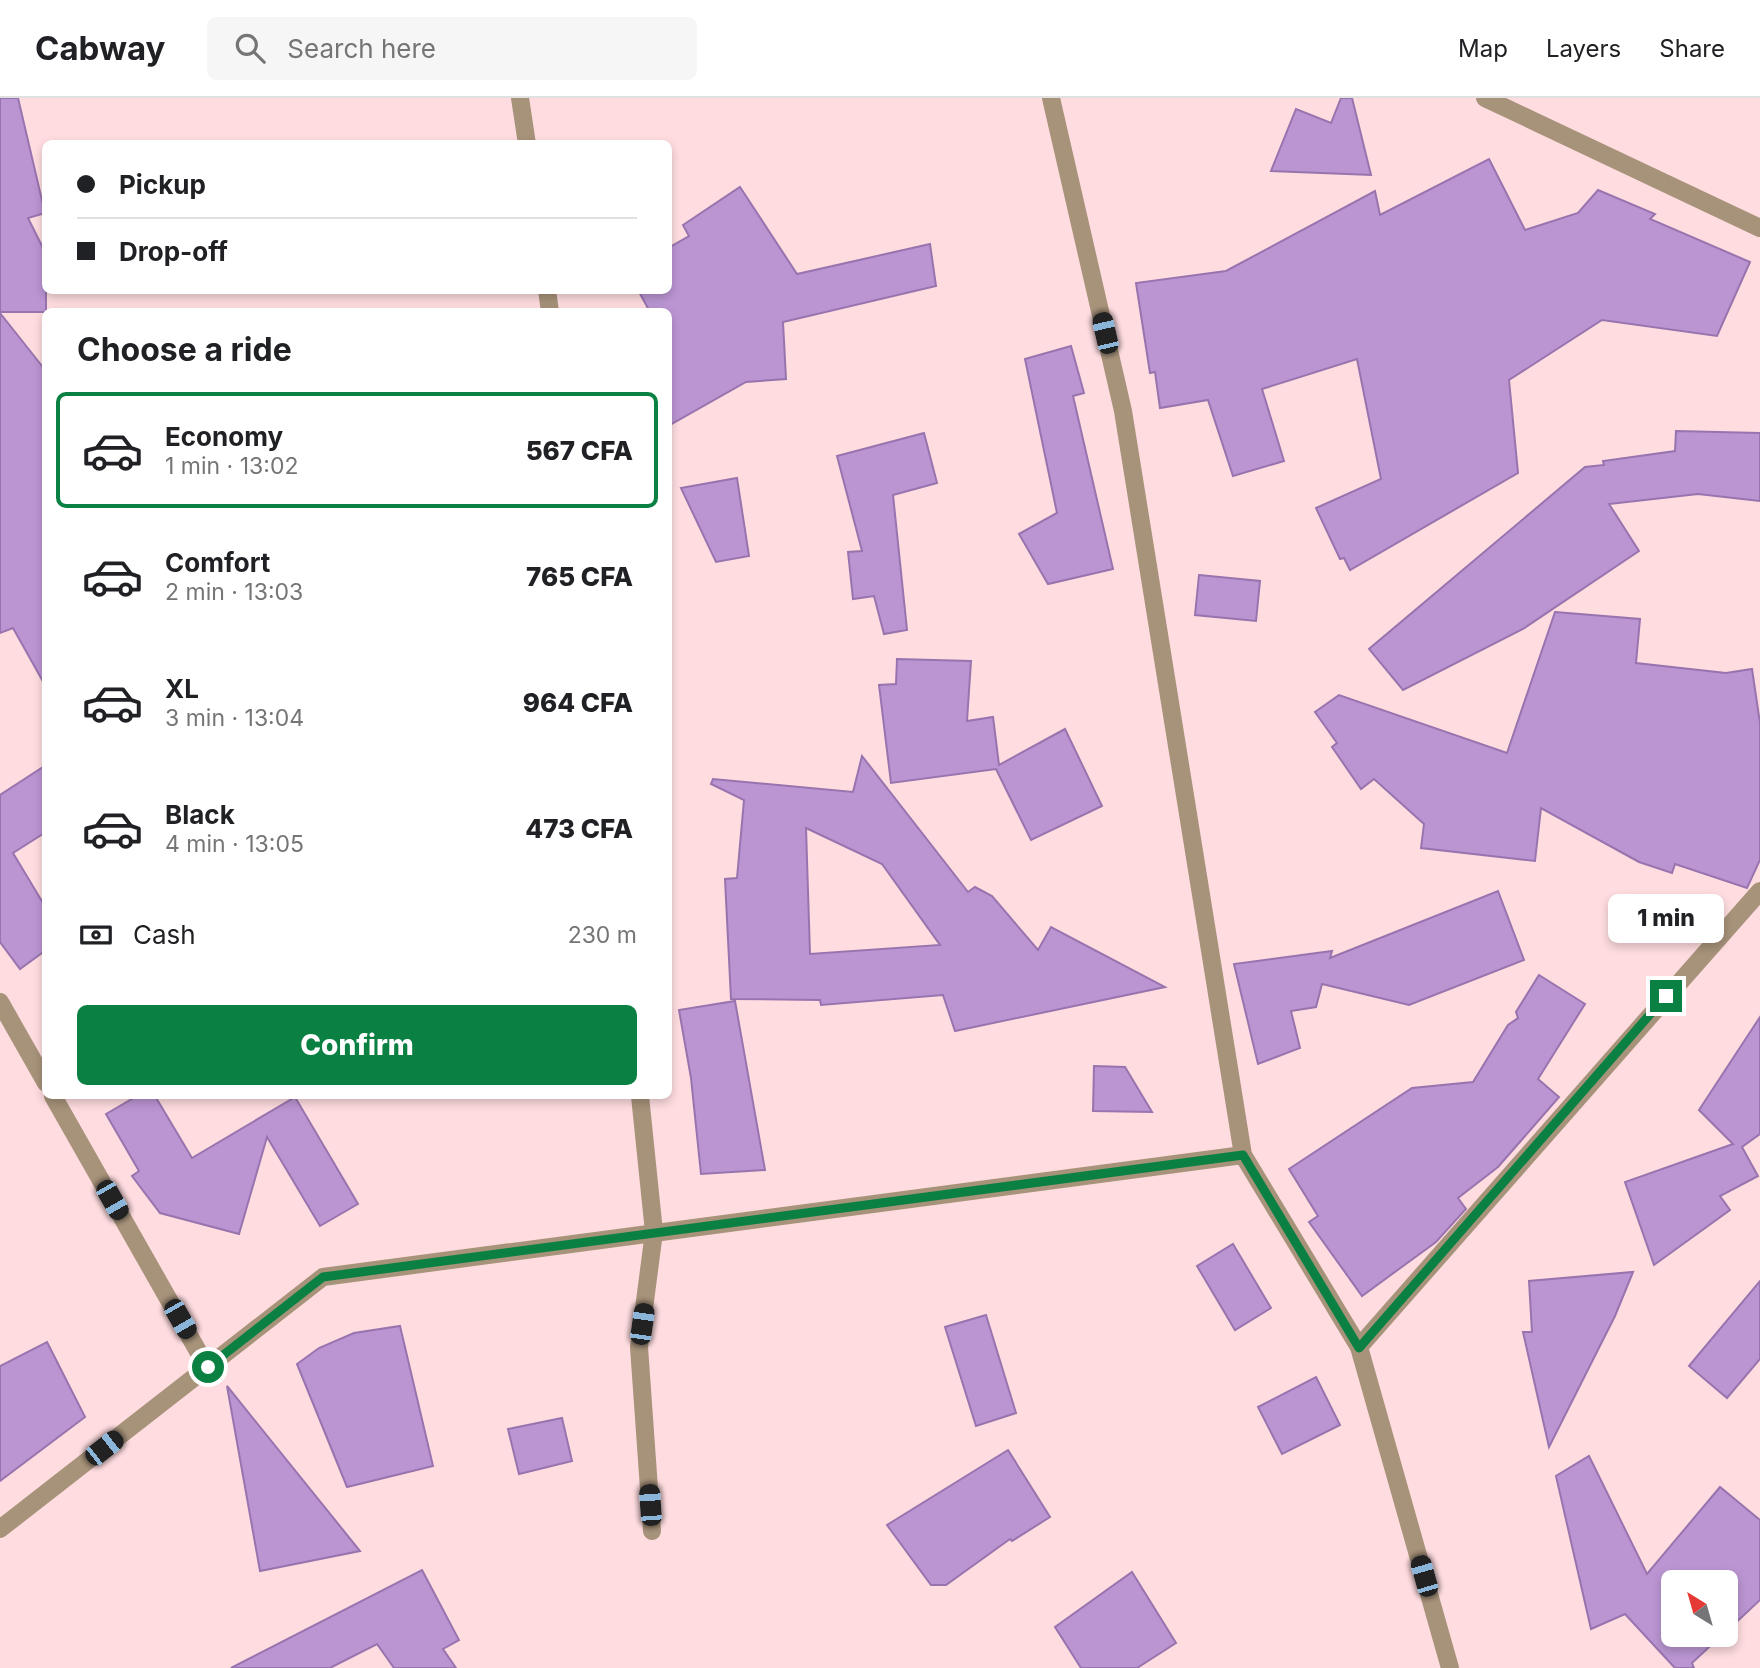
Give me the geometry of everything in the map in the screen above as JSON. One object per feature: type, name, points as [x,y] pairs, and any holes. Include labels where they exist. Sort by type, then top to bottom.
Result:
[{"type":"street","points":[[520,98],[526,140]]},
{"type":"street","points":[[1051,98],[1123,411],[1243,1155],[1359,1348],[1450,1668]]},
{"type":"street","points":[[1485,98],[1760,228]]},
{"type":"street","points":[[1359,1348],[1760,891]]},
{"type":"street","points":[[0,1002],[42,1076]]},
{"type":"street","points":[[55,1099],[208,1367]]},
{"type":"street","points":[[640,1099],[654,1232],[639,1347],[652,1531]]},
{"type":"street","points":[[0,1528],[323,1277],[1243,1155]]},
{"type":"building","points":[[0,98],[18,98],[42,200],[42,214],[28,218],[42,246],[42,294],[46,294],[46,308],[42,308],[42,312],[0,312]]},
{"type":"building","points":[[1341,98],[1352,98],[1371,175],[1271,171],[1296,109],[1331,123]]},
{"type":"building","points":[[1489,159],[1525,230],[1578,213],[1598,190],[1655,214],[1650,219],[1750,262],[1717,336],[1602,320],[1509,380],[1518,473],[1350,570],[1344,558],[1340,559],[1316,508],[1381,479],[1357,359],[1262,389],[1284,461],[1233,476],[1208,400],[1160,408],[1155,372],[1150,373],[1136,283],[1226,271],[1375,191],[1380,215]]},
{"type":"building","points":[[740,187],[797,274],[930,244],[936,286],[783,322],[786,379],[746,382],[672,424],[672,308],[648,308],[640,294],[672,294],[672,246],[689,236],[683,225]]},
{"type":"building","points":[[0,313],[42,366],[42,680],[13,628],[0,633]]},
{"type":"building","points":[[1071,346],[1084,393],[1073,396],[1113,569],[1048,584],[1019,534],[1057,513],[1025,359]]},
{"type":"building","points":[[1676,431],[1760,433],[1760,501],[1698,494],[1609,504],[1639,551],[1523,629],[1403,690],[1369,649],[1585,467],[1604,465],[1603,461],[1675,451]]},
{"type":"building","points":[[924,433],[937,483],[893,495],[907,630],[884,634],[874,596],[853,599],[848,552],[862,551],[837,456]]},
{"type":"building","points":[[737,478],[749,556],[716,562],[681,488]]},
{"type":"building","points":[[1199,575],[1260,581],[1256,621],[1195,615]]},
{"type":"building","points":[[1555,612],[1640,619],[1636,663],[1726,673],[1752,669],[1760,723],[1760,860],[1747,888],[1675,864],[1672,873],[1639,862],[1541,808],[1535,861],[1421,848],[1424,824],[1374,779],[1361,789],[1332,747],[1337,743],[1315,712],[1339,695],[1507,753]]},
{"type":"building","points":[[897,659],[971,661],[967,721],[993,717],[999,765],[1065,729],[1102,806],[1031,840],[996,769],[891,783],[879,685],[896,684]]},
{"type":"building","points":[[862,756],[968,892],[975,887],[992,896],[1038,950],[1051,927],[1165,987],[955,1031],[943,995],[821,1005],[820,1000],[731,999],[725,879],[737,878],[744,800],[711,784],[713,779],[853,792]],"holes":[[[806,828],[882,864],[940,945],[810,954]]]},
{"type":"building","points":[[42,768],[42,835],[13,853],[42,901],[42,953],[20,969],[0,942],[0,795]]},
{"type":"building","points":[[1498,891],[1524,960],[1409,1005],[1322,984],[1316,1007],[1291,1011],[1300,1048],[1258,1064],[1234,964],[1332,951],[1330,958]]},
{"type":"building","points":[[1539,975],[1585,1004],[1538,1079],[1559,1097],[1498,1167],[1458,1198],[1466,1209],[1436,1242],[1362,1296],[1309,1222],[1318,1216],[1289,1169],[1412,1088],[1473,1082],[1508,1025],[1518,1018],[1516,1012]]},
{"type":"building","points":[[735,1001],[765,1170],[701,1174],[691,1078],[679,1010]]},
{"type":"building","points":[[1760,1017],[1760,1134],[1742,1147],[1758,1176],[1720,1196],[1730,1210],[1654,1265],[1625,1182],[1733,1144],[1699,1110]]},
{"type":"building","points":[[1094,1066],[1125,1067],[1152,1112],[1093,1111]]},
{"type":"building","points":[[132,1099],[157,1099],[192,1158],[292,1099],[296,1099],[358,1204],[320,1226],[267,1137],[239,1234],[160,1213],[132,1176],[139,1171],[106,1114]]},
{"type":"building","points":[[1233,1244],[1271,1308],[1235,1330],[1197,1266]]},
{"type":"building","points":[[1633,1272],[1615,1316],[1549,1447],[1523,1332],[1532,1332],[1529,1281]]},
{"type":"building","points":[[1760,1281],[1760,1359],[1727,1398],[1689,1366]]},
{"type":"building","points":[[986,1315],[1016,1413],[976,1426],[945,1327]]},
{"type":"building","points":[[400,1326],[433,1466],[347,1487],[297,1364],[319,1348],[354,1333]]},
{"type":"building","points":[[47,1342],[85,1417],[0,1481],[0,1366]]},
{"type":"building","points":[[1316,1377],[1340,1425],[1282,1454],[1258,1407]]},
{"type":"building","points":[[227,1386],[360,1551],[260,1571]]},
{"type":"building","points":[[562,1418],[572,1461],[519,1474],[508,1429]]},
{"type":"building","points":[[1008,1450],[1050,1517],[1012,1541],[1010,1539],[946,1585],[931,1585],[887,1525]]},
{"type":"building","points":[[1589,1456],[1647,1574],[1720,1487],[1760,1520],[1760,1600],[1738,1621],[1738,1570],[1661,1570],[1661,1647],[1709,1647],[1692,1663],[1694,1668],[1675,1668],[1625,1614],[1591,1629],[1556,1476]]},
{"type":"building","points":[[422,1570],[459,1640],[443,1649],[456,1668],[394,1668],[377,1644],[330,1668],[231,1668]]},
{"type":"building","points":[[1132,1572],[1176,1643],[1137,1668],[1081,1668],[1055,1627]]},
{"type":"route","points":[[208,1367],[323,1277],[1243,1155],[1359,1348],[1666,996]]}]
